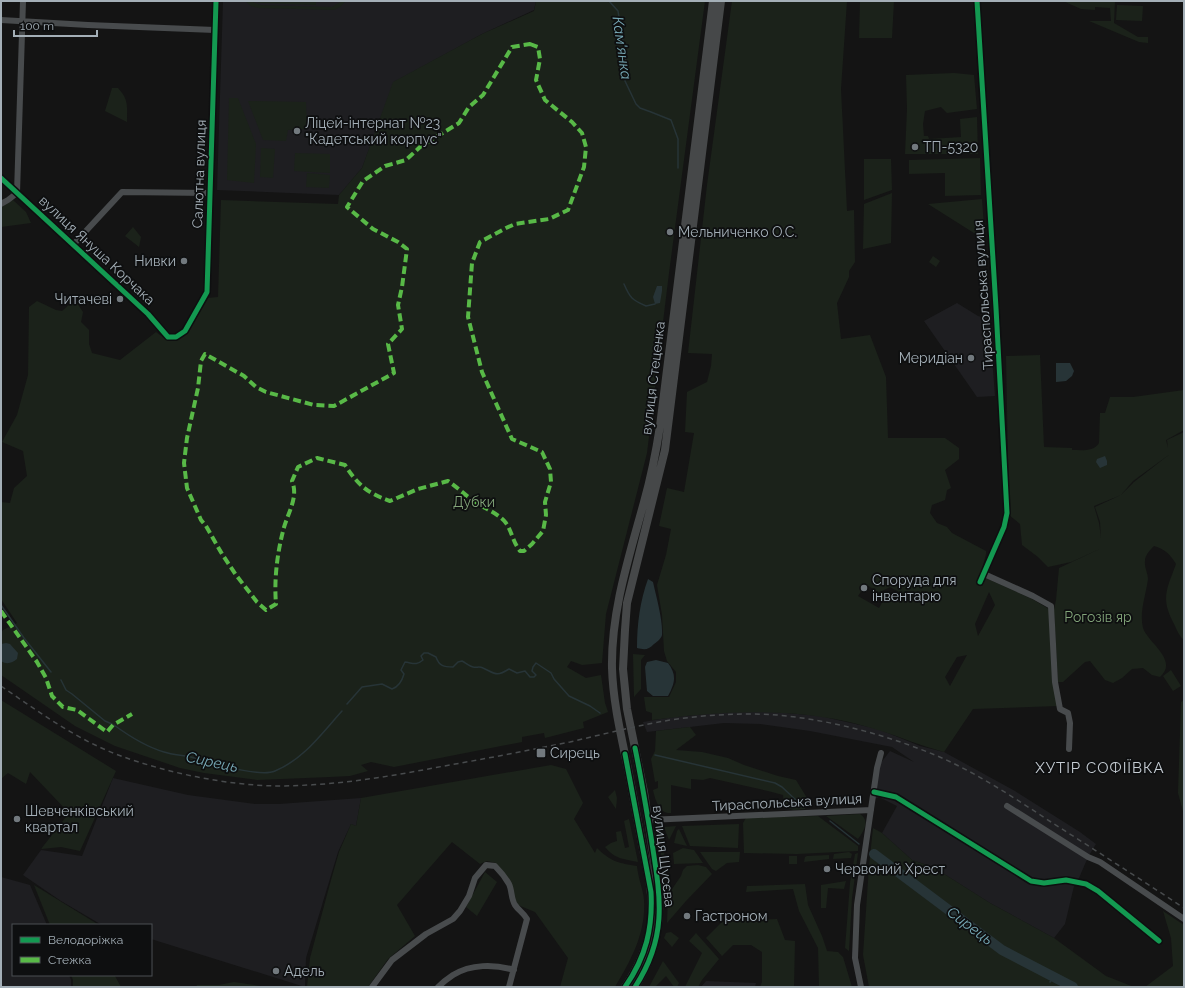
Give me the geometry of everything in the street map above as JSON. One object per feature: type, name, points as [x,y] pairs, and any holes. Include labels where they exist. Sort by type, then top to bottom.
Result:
[{"type":"main road","name":"вулиця Стеценка","points":[[625,754],[620,732],[613,684],[612,667],[614,627],[619,593],[650,480],[660,426],[713,1]]},
{"type":"main road","name":"вулиця Стеценка","points":[[635,748],[627,709],[623,669],[627,603],[666,443],[721,1]]},
{"type":"main road","name":"вулиця Щусєва","points":[[635,748],[660,893],[659,922],[654,947],[647,966],[635,987]]},
{"type":"main road","name":"вулиця Щусєва","points":[[625,754],[651,892],[652,908],[651,924],[644,953],[633,976],[625,987]]},
{"type":"street","points":[[1,204],[17,193],[23,1]]},
{"type":"street","name":"Салютна вулиця","points":[[176,337],[185,330],[207,292],[216,1]]},
{"type":"street","name":"Тираспольська вулиця","points":[[977,1],[1007,513],[1004,527],[980,582]]},
{"type":"street","points":[[1,20],[215,30]]},
{"type":"street","name":"вулиця Януша Корчака","points":[[1,178],[148,314],[168,337],[176,337]]},
{"type":"street","points":[[73,245],[122,192],[210,193]]},
{"type":"street","points":[[984,574],[1052,606],[1055,682],[1060,709],[1068,713],[1070,723],[1069,749]]},
{"type":"street","name":"Тираспольська вулиця","points":[[648,820],[871,810],[877,768],[881,753]]},
{"type":"street","points":[[874,792],[896,797],[1031,881],[1044,883],[1066,880],[1086,884],[1098,891],[1159,941]]},
{"type":"street","points":[[1007,806],[1088,857],[1100,862],[1184,919]]},
{"type":"street","points":[[861,987],[855,958],[857,905],[871,810]]},
{"type":"street","points":[[372,987],[392,960],[426,934],[453,919],[469,896],[475,878],[486,865],[495,866],[509,884],[514,904],[524,913],[527,919],[509,987]]},
{"type":"street","points":[[438,987],[453,975],[474,967],[492,966],[514,970]]},
{"type":"shaded area","name":"Ліцей-інтернат №23 \"Кадетський корпус\"","points":[[223,1],[536,1],[534,10],[482,34],[394,82],[362,168],[339,195],[217,190]]},
{"type":"shaded area","points":[[657,286],[662,286],[662,291],[660,303],[655,304],[653,297]]},
{"type":"shaded area","name":"Меридіан","points":[[957,303],[978,316],[989,319],[995,396],[977,397],[924,321]]},
{"type":"shaded area","points":[[1056,363],[1070,363],[1074,371],[1072,376],[1066,381],[1056,382]]},
{"type":"shaded area","points":[[1105,456],[1107,465],[1100,468],[1096,462],[1097,459]]},
{"type":"shaded area","points":[[648,579],[653,582],[660,615],[662,635],[659,640],[650,647],[642,649],[637,648],[638,630],[641,604]]},
{"type":"shaded area","points":[[1,644],[10,644],[18,653],[17,659],[13,662],[5,663],[1,661]]},
{"type":"shaded area","points":[[656,660],[668,663],[673,671],[674,679],[668,696],[653,696],[647,691],[645,667],[647,662]]},
{"type":"shaded area","points":[[763,711],[821,716],[878,729],[920,746],[944,752],[1015,791],[1080,832],[1096,844],[1074,886],[1065,924],[1054,938],[990,903],[933,867],[912,860],[882,833],[897,806],[879,797],[873,800],[880,764],[890,751],[914,762],[892,747],[810,731],[760,724],[724,723],[647,732],[643,722],[673,717],[728,712]]},
{"type":"shaded area","points":[[113,778],[188,795],[255,804],[279,804],[361,798],[356,826],[351,824],[338,852],[306,958],[305,987],[152,939],[152,924],[100,924],[61,901],[23,875],[41,850],[82,856]]},
{"type":"shaded area","points":[[1,877],[30,885],[47,924],[12,924],[12,976],[69,976],[71,987],[1,987]]},
{"type":"shaded area","points":[[706,981],[756,983],[755,987],[701,987]]},
{"type":"green space","points":[[245,1],[251,1],[261,5],[332,7],[342,1],[346,1],[334,10],[258,8],[251,6]]},
{"type":"green space","points":[[258,1],[316,1],[316,5],[258,3]]},
{"type":"green space","name":"Дубки","points":[[536,1],[705,1],[647,453],[606,614],[602,663],[582,665],[571,661],[567,667],[586,678],[601,675],[605,703],[608,712],[583,722],[584,728],[545,738],[544,733],[522,737],[522,742],[394,767],[371,762],[361,765],[368,771],[350,776],[257,780],[204,773],[180,768],[115,746],[75,726],[1,675],[1,633],[3,630],[17,623],[1,599],[1,502],[10,503],[14,488],[27,476],[23,451],[2,442],[17,415],[28,375],[29,307],[37,301],[56,310],[62,311],[70,304],[77,303],[83,312],[81,322],[89,330],[89,344],[92,353],[120,360],[156,332],[164,338],[173,340],[187,334],[208,298],[218,297],[221,200],[338,204],[339,195],[362,168],[393,82],[482,34],[534,11]]},
{"type":"green space","points":[[732,1],[847,1],[841,89],[847,211],[854,210],[855,262],[849,271],[849,277],[837,303],[841,339],[870,335],[886,377],[888,438],[945,438],[959,448],[959,459],[945,470],[951,488],[947,490],[945,500],[932,505],[930,513],[937,523],[947,527],[952,533],[986,551],[978,584],[982,586],[986,578],[1032,599],[1049,609],[1058,706],[973,709],[944,752],[878,730],[850,722],[822,717],[766,712],[737,712],[652,720],[652,713],[646,711],[644,697],[669,697],[676,682],[676,672],[667,661],[664,651],[662,615],[657,585],[666,555],[671,529],[659,526],[667,488],[684,492],[694,433],[685,432],[687,392],[707,382],[711,366],[712,354],[688,353],[707,185]],"holes":[[[866,584],[878,593],[890,587],[899,592],[884,599],[879,608],[858,596]],[[989,592],[995,605],[978,636],[975,624]],[[967,655],[950,686],[945,677],[957,657]]]},
{"type":"green space","points":[[860,1],[894,1],[892,38],[859,38]]},
{"type":"green space","points":[[1063,1],[1115,1],[1114,23],[1138,37],[1148,37],[1148,43],[1139,42],[1089,21],[1111,21],[1110,8],[1095,7],[1095,10],[1081,9]]},
{"type":"green space","points":[[1117,5],[1143,6],[1142,21],[1116,20]]},
{"type":"green space","points":[[954,73],[974,75],[977,109],[947,113],[941,107],[925,111],[923,124],[924,136],[928,136],[929,139],[961,137],[960,119],[977,117],[978,154],[905,154],[907,109],[906,75]]},
{"type":"green space","points":[[112,88],[118,88],[126,100],[127,122],[105,111]]},
{"type":"green space","points":[[229,98],[238,98],[256,144],[254,183],[227,180]]},
{"type":"green space","points":[[248,101],[306,102],[307,129],[288,130],[286,141],[263,140]]},
{"type":"green space","points":[[261,148],[275,149],[273,178],[260,177]]},
{"type":"green space","points":[[295,153],[330,154],[330,173],[294,171]]},
{"type":"green space","points":[[980,158],[981,195],[945,196],[945,173],[909,174],[909,160]]},
{"type":"green space","points":[[864,159],[891,159],[892,190],[864,200]]},
{"type":"green space","points":[[307,173],[330,175],[329,188],[306,187]]},
{"type":"green space","points":[[892,193],[891,243],[863,249],[864,204]]},
{"type":"green space","points":[[982,199],[985,240],[928,204]]},
{"type":"green space","points":[[13,200],[26,212],[31,223],[1,227],[1,207]]},
{"type":"green space","points":[[133,227],[141,237],[139,247],[125,236]]},
{"type":"green space","points":[[933,256],[940,261],[936,267],[929,262]]},
{"type":"green space","name":"Рогозів яр","points":[[1040,355],[1044,447],[1083,450],[1091,449],[1097,446],[1099,443],[1100,413],[1105,413],[1110,397],[1133,397],[1184,390],[1184,430],[1166,440],[1168,448],[1167,440],[1184,432],[1184,640],[1178,633],[1167,607],[1166,600],[1166,594],[1176,564],[1167,552],[1154,546],[1149,551],[1145,559],[1148,579],[1142,610],[1142,622],[1146,634],[1164,658],[1166,664],[1165,671],[1160,677],[1152,675],[1143,668],[1132,669],[1122,678],[1113,683],[1105,680],[1090,661],[1085,662],[1063,682],[1058,682],[1054,610],[1059,568],[1102,548],[1071,562],[1048,567],[1022,545],[1020,524],[1009,515],[1006,356]],"holes":[[[1170,454],[1134,482],[1121,495],[1133,481]],[[1121,495],[1095,507],[1100,522],[1101,538],[1099,523],[1094,506]]]},
{"type":"green space","points":[[633,654],[645,655],[641,660],[641,689],[634,697]]},
{"type":"green space","points":[[1171,670],[1181,686],[1173,691],[1163,676]]},
{"type":"green space","points":[[1,700],[116,771],[80,851],[61,847],[41,849],[69,813],[30,772],[26,784],[8,773],[1,779]]},
{"type":"green space","points":[[1184,700],[1184,815],[1178,793],[1181,702]]},
{"type":"green space","points":[[690,727],[696,735],[676,750],[702,752],[728,758],[778,776],[796,780],[807,798],[805,809],[794,810],[784,807],[783,795],[710,778],[703,780],[691,779],[691,789],[671,785],[671,813],[663,811],[658,805],[653,790],[658,788],[658,781],[655,782],[651,759],[655,751],[656,731]]},
{"type":"green space","points":[[551,765],[566,769],[583,803],[574,819],[595,853],[597,848],[611,859],[637,866],[644,900],[643,924],[632,956],[615,987],[560,987],[568,958],[535,912],[518,905],[496,863],[487,861],[480,864],[452,842],[397,905],[415,936],[388,959],[368,987],[307,987],[310,958],[339,852],[351,824],[356,826],[361,798]]},
{"type":"green space","points":[[615,790],[617,798],[616,809],[608,797]]},
{"type":"green space","points":[[860,814],[866,823],[864,830],[858,839],[826,816]]},
{"type":"green space","points":[[818,816],[858,846],[858,851],[797,854],[744,853],[743,823],[746,818]]},
{"type":"green space","points":[[629,819],[638,862],[616,856],[605,847],[617,841],[616,832],[621,831],[625,848],[629,847],[624,821]]},
{"type":"green space","points":[[739,824],[738,848],[690,846],[682,826]]},
{"type":"green space","points":[[676,826],[669,840],[664,827]]},
{"type":"green space","points":[[658,828],[661,828],[665,844],[664,859],[662,860],[658,839]]},
{"type":"green space","points":[[873,828],[882,833],[912,860],[933,867],[990,903],[1054,938],[1106,976],[1134,987],[869,987],[863,955]]},
{"type":"green space","points":[[679,829],[687,846],[674,843],[677,831]]},
{"type":"green space","points":[[683,848],[694,850],[703,863],[674,864],[673,853]]},
{"type":"green space","points":[[700,852],[740,852],[739,862],[727,863],[716,871],[712,869]]},
{"type":"green space","points":[[849,852],[852,854],[851,858],[833,859],[834,854]]},
{"type":"green space","points":[[858,853],[852,898],[849,951],[845,948],[850,883],[855,854]]},
{"type":"green space","points":[[829,855],[829,859],[804,862],[805,857],[807,856]]},
{"type":"green space","points":[[789,856],[797,856],[797,864],[789,864]]},
{"type":"green space","points":[[698,865],[706,867],[712,874],[667,923],[668,895],[687,866]]},
{"type":"green space","points":[[485,872],[497,882],[477,916],[466,907]]},
{"type":"green space","points":[[846,881],[844,889],[828,888],[826,908],[821,908],[821,885]]},
{"type":"green space","points":[[805,884],[808,905],[827,951],[838,952],[843,957],[852,987],[819,987],[818,948],[799,911],[793,889],[746,892],[747,886]]},
{"type":"green space","points":[[34,885],[97,924],[50,924]]},
{"type":"green space","points":[[1163,911],[1184,925],[1184,987],[1145,987],[1173,966],[1171,938]]},
{"type":"green space","points":[[777,919],[785,940],[795,941],[794,987],[760,987],[762,982],[762,952],[751,945],[733,945],[722,956],[706,938],[722,922]]},
{"type":"green space","points":[[671,932],[679,938],[672,947],[664,938],[666,933]]},
{"type":"green space","points":[[696,933],[719,959],[698,987],[685,987],[702,953],[689,941]]},
{"type":"green space","points":[[663,961],[679,983],[677,987],[674,987],[666,976],[655,987],[649,987]]},
{"type":"green space","points":[[71,976],[115,976],[121,987],[73,987]]},
{"type":"green space","points":[[234,982],[267,987],[196,987],[197,985],[219,985]]},
{"type":"waterway","name":"Кам'янка","points":[[609,1],[618,11],[625,54],[625,81],[636,104],[640,108],[671,120],[678,139],[678,168]]},
{"type":"waterway","points":[[624,284],[630,296],[634,300],[646,306],[655,304]]},
{"type":"waterway","name":"Сирець","points":[[1,605],[24,638],[51,672]]},
{"type":"waterway","name":"Сирець","points":[[347,704],[362,687],[382,684],[392,689],[396,687],[403,677],[404,674],[401,670],[405,662],[414,664],[418,663],[423,660],[421,656],[424,653],[428,653],[436,657],[440,664],[444,666],[453,667],[458,662],[462,661],[472,667],[482,667],[496,674],[509,669],[517,673],[525,671],[530,677],[534,677],[536,675],[532,671],[536,663],[551,673],[554,679],[569,696],[590,706],[600,713]]},
{"type":"waterway","name":"Сирець","points":[[61,680],[66,690],[105,721],[112,724]]},
{"type":"waterway","name":"Сирець","points":[[114,725],[138,741],[164,752],[191,757],[246,771],[268,773],[285,766],[304,753],[342,711]]},
{"type":"waterway","name":"Сирець","points":[[655,755],[775,783],[782,787],[798,802]]},
{"type":"waterway","name":"Сирець","points":[[830,821],[859,844]]},
{"type":"waterway","name":"Сирець","points":[[874,854],[1002,950],[1073,987]]},
{"type":"waterway","name":"Сирець","points":[[1050,982],[1054,977]]},
{"type":"railway","points":[[1,686],[74,734],[121,756],[158,768],[217,781],[276,786],[316,785],[394,775],[485,759],[660,722],[693,717],[727,714],[761,714],[798,717],[861,730],[923,750],[942,758],[1011,796],[1184,908]]},
{"type":"marked path","points":[[530,44],[538,47],[540,59],[536,80],[545,100],[572,122],[582,133],[586,147],[584,167],[568,210],[549,219],[515,224],[480,242],[472,263],[468,317],[482,372],[512,439],[542,452],[550,469],[551,482],[545,502],[546,515],[543,531],[524,551],[520,551],[508,526],[503,520],[475,502],[448,481],[418,489],[390,501],[375,495],[364,488],[354,478],[345,465],[317,458],[298,467],[292,481],[294,487],[292,506],[283,531],[279,549],[275,586],[276,604],[266,610],[257,602],[222,554],[201,520],[187,488],[184,463],[187,438],[198,388],[201,361],[205,354],[244,376],[256,387],[266,392],[314,405],[334,406],[394,373],[388,344],[402,329],[398,305],[407,249],[398,242],[373,229],[347,207],[363,181],[385,166],[406,160],[420,147],[459,123],[469,107],[483,95],[512,47],[530,44]]},
{"type":"marked path","points":[[1,611],[37,662],[46,678],[52,696],[63,707],[77,710],[107,732],[113,725],[132,714]]},
{"type":"cycle path","points":[[1,178],[148,314],[168,337],[176,337],[185,331],[207,292],[216,1]]},
{"type":"cycle path","points":[[977,1],[1007,513],[1004,527],[980,582]]},
{"type":"cycle path","points":[[635,748],[657,878],[659,914],[653,950],[646,968],[635,987]]},
{"type":"cycle path","points":[[625,754],[651,892],[651,918],[647,942],[638,965],[625,987]]},
{"type":"cycle path","points":[[874,792],[896,797],[1031,881],[1044,883],[1066,880],[1086,884],[1098,891],[1159,941]]},
{"type":"place","name":"Ліцей-інтернат №23 \"Кадетський корпус\"","points":[[297,131]]},
{"type":"place","name":"ТП-5320","points":[[915,147]]},
{"type":"place","name":"Мельниченко О.С.","points":[[670,232]]},
{"type":"place","name":"Нивки","points":[[184,261]]},
{"type":"place","name":"Читачеві","points":[[120,299]]},
{"type":"place","name":"Меридіан","points":[[971,358]]},
{"type":"place","name":"Споруда для інвентарю","points":[[864,588]]},
{"type":"place","name":"Сирець","points":[[541,753]]},
{"type":"place","name":"Шевченківський квартал","points":[[17,819]]},
{"type":"place","name":"Червоний Хрест","points":[[827,869]]},
{"type":"place","name":"Гастроном","points":[[687,916]]},
{"type":"place","name":"Адель","points":[[276,971]]},
{"type":"district","name":"ХУТІР СОФІЇВКА","points":[[1100,768]]}]
